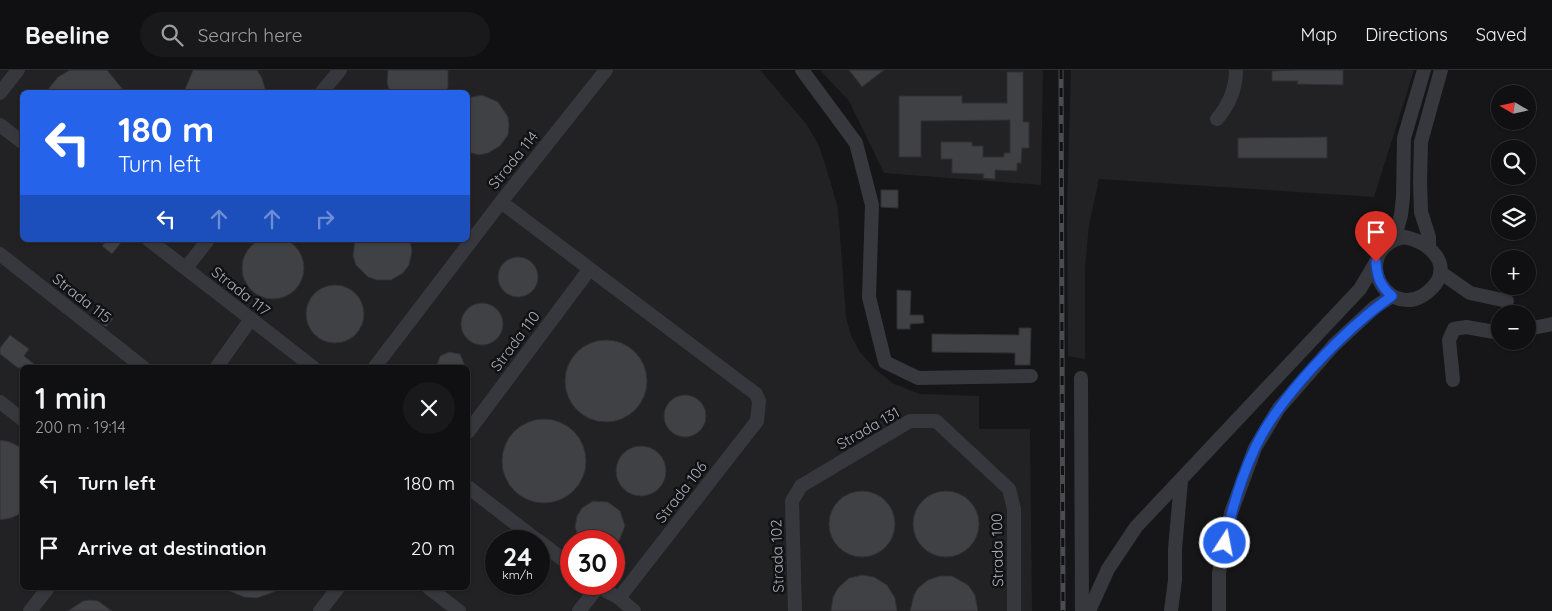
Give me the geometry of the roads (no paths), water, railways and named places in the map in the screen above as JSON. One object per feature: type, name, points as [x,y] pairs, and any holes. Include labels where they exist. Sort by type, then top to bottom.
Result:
[{"type":"street","points":[[0,93],[18,70]]},
{"type":"street","points":[[324,90],[340,70]]},
{"type":"street","name":"Strada 114","points":[[376,365],[501,202],[606,70]]},
{"type":"street","points":[[802,70],[856,143],[872,205],[868,297],[885,362],[918,378],[1031,376]]},
{"type":"street","points":[[1217,119],[1230,101],[1234,90],[1236,70]]},
{"type":"street","points":[[1394,240],[1401,215],[1403,197],[1404,138],[1424,70]]},
{"type":"street","points":[[1429,246],[1429,237],[1422,212],[1420,182],[1421,142],[1441,70]]},
{"type":"street","points":[[0,125],[20,140]]},
{"type":"street","points":[[501,202],[589,270]]},
{"type":"street","points":[[1089,611],[1108,569],[1136,528],[1360,290],[1381,250],[1394,240],[1404,237],[1414,239],[1429,246],[1437,256],[1440,272],[1438,282],[1424,296],[1414,300],[1401,301],[1386,291],[1377,278],[1376,262]]},
{"type":"street","name":"Strada 117","points":[[152,242],[310,365]]},
{"type":"street","points":[[186,268],[206,242]]},
{"type":"street","name":"Strada 115","points":[[0,254],[140,365]]},
{"type":"street","name":"Strada 106","points":[[589,270],[756,394],[759,401],[757,421],[619,598]]},
{"type":"street","name":"Strada 110","points":[[470,429],[589,270]]},
{"type":"street","points":[[1440,272],[1470,293],[1507,301]]},
{"type":"street","points":[[1219,611],[1220,573],[1231,513],[1255,448],[1279,408],[1329,351],[1375,307],[1392,296]]},
{"type":"street","points":[[218,365],[251,320]]},
{"type":"street","points":[[1536,327],[1552,324]]},
{"type":"street","points":[[1453,380],[1449,340],[1454,329],[1466,327],[1491,331]]},
{"type":"street","points":[[1081,378],[1082,611]]},
{"type":"street","points":[[0,402],[20,417]]},
{"type":"street","name":"Strada 131","points":[[792,501],[801,486],[910,421],[936,421],[1009,489]]},
{"type":"street","points":[[1171,611],[1175,580],[1175,549],[1181,482]]},
{"type":"street","points":[[470,489],[525,530]]},
{"type":"street","name":"Strada 100","points":[[1009,489],[1014,509],[1014,611]]},
{"type":"street","name":"Strada 102","points":[[792,501],[796,611]]},
{"type":"street","points":[[550,550],[560,557]]},
{"type":"street","points":[[30,611],[46,590]]},
{"type":"street","points":[[320,611],[336,590]]},
{"type":"street","points":[[432,590],[459,611]]},
{"type":"street","points":[[579,611],[589,595]]},
{"type":"street","points":[[614,595],[634,611]]},
{"type":"railway","points":[[1061,70],[1063,611]]}]
